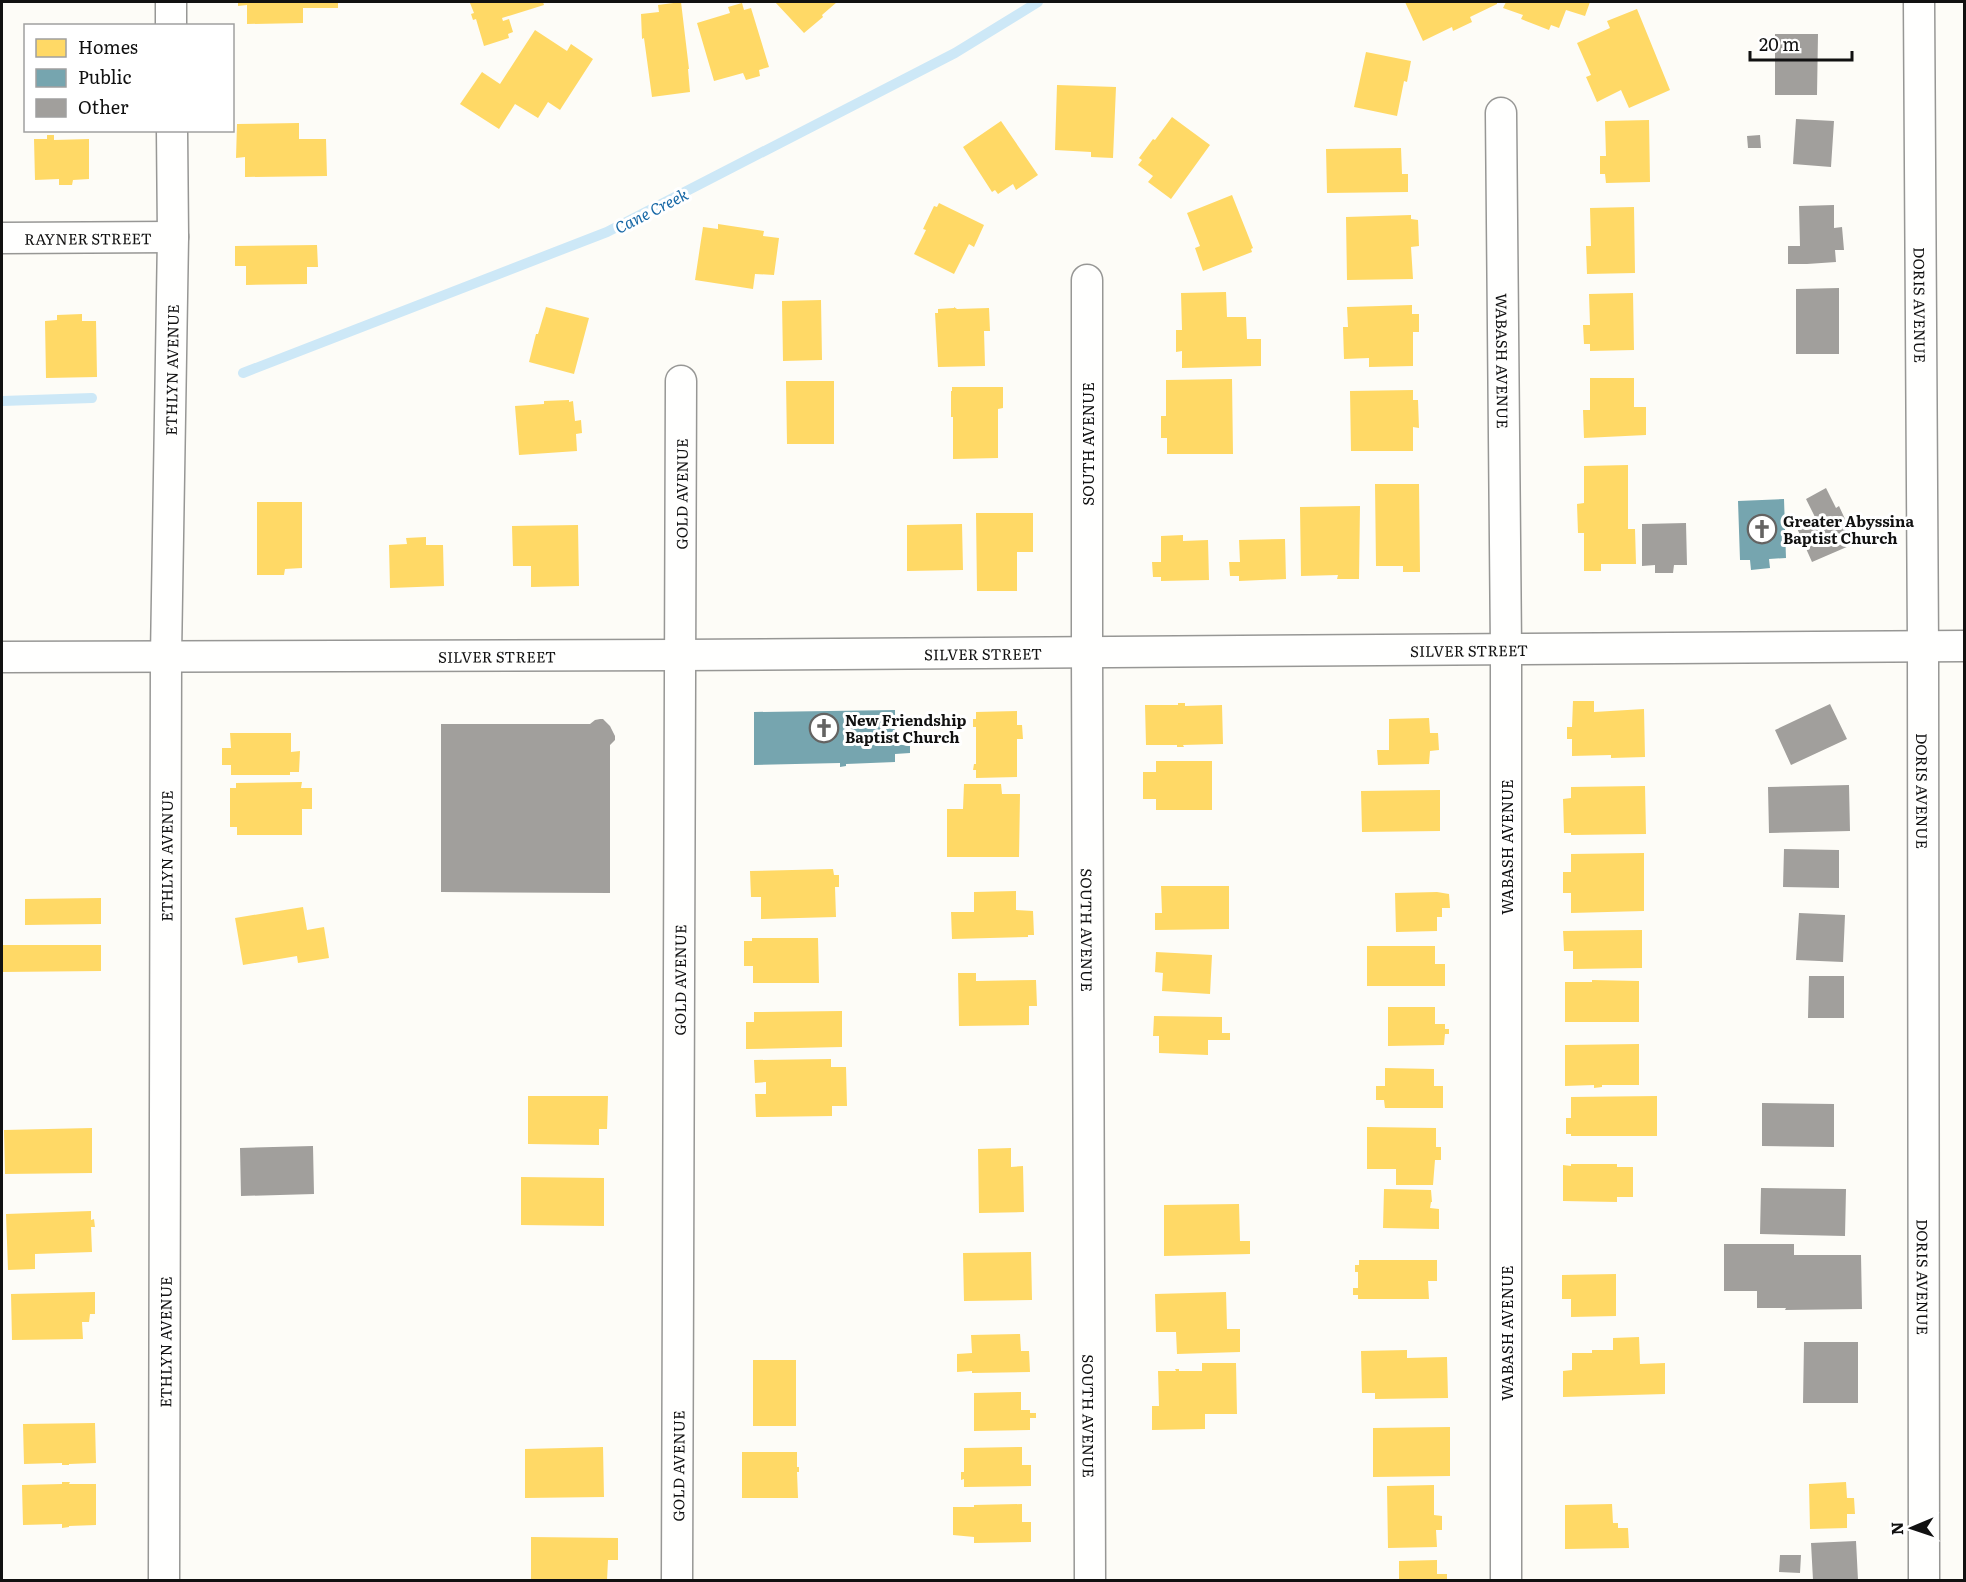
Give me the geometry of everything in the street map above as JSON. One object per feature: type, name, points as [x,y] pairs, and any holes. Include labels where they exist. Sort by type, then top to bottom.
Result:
[{"type":"street","points":[[171,2],[171,24]]},
{"type":"street","name":"DORIS AVENUE","points":[[1919,2],[1923,646],[1924,1581]]},
{"type":"street","name":"WABASH AVENUE","points":[[1501,113],[1506,650],[1506,1581]]},
{"type":"street","name":"ETHLYN AVENUE","points":[[164,1581],[166,656],[172,132]]},
{"type":"street","name":"RAYNER STREET","points":[[2,238],[172,237]]},
{"type":"street","name":"SOUTH AVENUE","points":[[1087,280],[1090,1581]]},
{"type":"street","name":"GOLD AVENUE","points":[[677,1581],[681,381]]},
{"type":"street","name":"SILVER STREET","points":[[2,657],[1965,646]]},
{"type":"building: Homes","points":[[238,2],[338,2],[338,8],[303,8],[303,23],[247,24],[247,5],[238,6]]},
{"type":"building: Homes","points":[[543,2],[544,5],[502,18],[503,21],[509,19],[513,32],[508,34],[509,38],[484,46],[476,19],[473,20],[471,14],[474,13],[470,3]]},
{"type":"building: Homes","points":[[681,2],[690,92],[652,97],[644,38],[642,39],[641,14],[659,12],[658,5]]},
{"type":"building: Homes","points":[[775,2],[837,2],[804,33]]},
{"type":"building: Homes","points":[[1405,2],[1497,2],[1497,4],[1470,17],[1472,22],[1453,31],[1452,27],[1423,41]]},
{"type":"building: Homes","points":[[1506,2],[1590,2],[1585,16],[1566,10],[1559,28],[1551,25],[1549,30],[1521,19],[1523,15],[1503,8]]},
{"type":"building: Homes","points":[[742,3],[744,10],[751,8],[769,67],[759,70],[760,76],[746,80],[743,73],[714,81],[697,23],[730,13],[728,7]]},
{"type":"building: Homes","points":[[1637,9],[1670,90],[1629,108],[1621,90],[1597,102],[1586,77],[1591,75],[1577,43],[1610,28],[1607,21]]},
{"type":"building: Homes","points":[[535,30],[567,51],[571,44],[593,59],[560,110],[548,102],[538,118],[515,104],[499,129],[460,104],[482,72],[500,84]]},
{"type":"building: Homes","points":[[1366,52],[1411,61],[1407,82],[1404,81],[1397,116],[1354,107]]},
{"type":"building: Homes","points":[[1057,85],[1116,87],[1113,158],[1091,157],[1091,152],[1055,150]]},
{"type":"building: Homes","points":[[1172,117],[1210,145],[1171,199],[1148,182],[1153,176],[1138,165],[1142,160],[1139,158]]},
{"type":"building: Homes","points":[[1649,120],[1650,182],[1606,183],[1605,174],[1600,174],[1600,156],[1606,156],[1605,121]]},
{"type":"building: Homes","points":[[1001,121],[1038,175],[1016,190],[1013,184],[998,194],[995,190],[992,192],[963,147]]},
{"type":"building: Homes","points":[[299,123],[299,139],[326,139],[327,176],[245,177],[245,157],[236,158],[237,124]]},
{"type":"building: Homes","points":[[47,135],[54,135],[54,140],[89,139],[89,179],[73,180],[72,185],[59,185],[59,179],[35,180],[34,139],[47,139]]},
{"type":"building: Homes","points":[[1401,148],[1402,174],[1408,174],[1408,192],[1327,193],[1326,149]]},
{"type":"building: Homes","points":[[1232,195],[1253,248],[1252,252],[1203,271],[1195,248],[1200,246],[1187,213]]},
{"type":"building: Homes","points":[[939,203],[984,225],[974,247],[969,244],[954,274],[914,254],[926,230],[923,229],[934,206],[937,207]]},
{"type":"building: Homes","points":[[1634,207],[1635,273],[1587,274],[1586,246],[1591,246],[1590,208]]},
{"type":"building: Homes","points":[[1411,215],[1411,219],[1418,220],[1419,246],[1411,247],[1413,279],[1347,280],[1346,217]]},
{"type":"building: Homes","points":[[718,224],[764,231],[763,236],[779,238],[774,275],[755,274],[753,289],[695,280],[703,227],[718,229]]},
{"type":"building: Homes","points":[[317,245],[318,267],[307,267],[307,284],[246,285],[246,266],[235,266],[235,246]]},
{"type":"building: Homes","points":[[1226,292],[1227,317],[1246,317],[1247,339],[1261,339],[1261,366],[1182,368],[1182,351],[1176,352],[1176,330],[1182,330],[1181,293]]},
{"type":"building: Homes","points":[[1633,293],[1634,350],[1590,351],[1590,344],[1584,344],[1583,325],[1590,325],[1589,294]]},
{"type":"building: Homes","points":[[821,300],[822,360],[783,361],[782,301]]},
{"type":"building: Homes","points":[[1412,305],[1412,314],[1419,314],[1419,332],[1413,332],[1413,366],[1369,367],[1369,358],[1344,359],[1343,327],[1348,327],[1347,307]]},
{"type":"building: Homes","points":[[546,307],[589,318],[574,374],[529,362]]},
{"type":"building: Homes","points":[[954,307],[957,309],[989,308],[990,331],[984,331],[985,366],[938,367],[935,313],[938,313],[938,309]]},
{"type":"building: Homes","points":[[82,314],[82,321],[96,321],[97,377],[46,378],[45,321],[57,320],[57,315]]},
{"type":"building: Homes","points":[[1590,378],[1634,378],[1634,407],[1646,407],[1646,435],[1584,438],[1583,410],[1590,410]]},
{"type":"building: Homes","points":[[1232,379],[1233,454],[1167,454],[1167,438],[1161,438],[1161,416],[1166,416],[1166,380]]},
{"type":"building: Homes","points":[[786,381],[834,381],[834,444],[787,444]]},
{"type":"building: Homes","points":[[952,387],[1003,387],[1003,408],[998,409],[998,458],[953,459]]},
{"type":"building: Homes","points":[[1413,390],[1413,400],[1418,400],[1419,428],[1413,427],[1413,451],[1351,451],[1350,391]]},
{"type":"building: Homes","points":[[569,400],[569,402],[573,401],[575,421],[581,420],[582,433],[576,434],[577,451],[519,455],[515,406]]},
{"type":"building: Homes","points":[[1628,465],[1628,529],[1635,529],[1636,564],[1601,564],[1601,571],[1584,571],[1584,533],[1578,533],[1577,504],[1584,503],[1584,466]]},
{"type":"building: Homes","points":[[1375,484],[1419,484],[1420,572],[1403,572],[1403,566],[1376,566]]},
{"type":"building: Homes","points":[[257,502],[302,502],[302,568],[285,569],[284,575],[257,575]]},
{"type":"building: Homes","points":[[1360,506],[1359,579],[1337,579],[1338,575],[1301,576],[1300,507]]},
{"type":"building: Homes","points":[[976,513],[1033,513],[1033,552],[1017,552],[1017,591],[977,591]]},
{"type":"building: Homes","points":[[962,524],[963,570],[907,571],[907,525]]},
{"type":"building: Homes","points":[[578,525],[579,586],[531,587],[531,566],[513,566],[512,526]]},
{"type":"building: Homes","points":[[1183,535],[1183,541],[1208,540],[1209,580],[1161,581],[1161,577],[1153,577],[1152,562],[1161,562],[1161,536]]},
{"type":"building: Homes","points":[[426,537],[426,545],[443,545],[444,586],[390,588],[389,545],[407,544],[406,538]]},
{"type":"building: Homes","points":[[1285,539],[1286,579],[1239,581],[1239,576],[1230,576],[1229,562],[1240,562],[1239,540]]},
{"type":"building: Homes","points":[[1573,701],[1594,701],[1594,712],[1644,709],[1645,757],[1572,756],[1572,739],[1567,739],[1567,727],[1572,727]]},
{"type":"building: Homes","points":[[1178,703],[1185,703],[1185,706],[1222,705],[1223,744],[1183,745],[1184,747],[1146,745],[1145,705],[1178,705]]},
{"type":"building: Homes","points":[[1017,711],[1017,725],[1022,725],[1023,739],[1017,739],[1017,777],[976,778],[976,770],[973,770],[976,764],[976,727],[973,727],[973,719],[976,719],[976,712]]},
{"type":"building: Homes","points":[[1429,718],[1430,733],[1438,733],[1439,750],[1430,751],[1429,764],[1378,765],[1377,750],[1389,750],[1389,719]]},
{"type":"building: Homes","points":[[230,733],[291,733],[291,752],[300,751],[299,772],[290,772],[290,775],[231,775],[231,765],[222,765],[222,748],[231,748]]},
{"type":"building: Homes","points":[[1156,761],[1212,761],[1212,810],[1156,810],[1156,799],[1143,799],[1143,772],[1156,772]]},
{"type":"building: Homes","points":[[302,782],[301,788],[312,788],[312,809],[302,809],[302,835],[237,835],[237,827],[230,827],[230,788],[236,788],[236,783]]},
{"type":"building: Homes","points":[[964,784],[1001,784],[1002,794],[1020,794],[1019,857],[947,857],[947,809],[963,809]]},
{"type":"building: Homes","points":[[1645,786],[1646,834],[1571,835],[1571,833],[1564,833],[1563,799],[1571,798],[1571,787]]},
{"type":"building: Homes","points":[[1440,790],[1440,831],[1362,832],[1361,791]]},
{"type":"building: Homes","points":[[1644,853],[1644,911],[1571,913],[1571,893],[1563,893],[1563,872],[1571,872],[1571,854]]},
{"type":"building: Homes","points":[[833,869],[834,875],[839,875],[839,887],[835,887],[836,917],[761,919],[761,897],[751,897],[750,871]]},
{"type":"building: Homes","points":[[1161,886],[1229,886],[1229,929],[1155,930],[1155,913],[1162,913]]},
{"type":"building: Homes","points":[[1016,891],[1016,910],[1033,911],[1034,935],[952,939],[951,912],[974,912],[974,892]]},
{"type":"building: Homes","points":[[1395,893],[1449,894],[1450,908],[1442,908],[1442,917],[1437,917],[1437,931],[1396,932]]},
{"type":"building: Homes","points":[[101,898],[101,924],[25,925],[25,899]]},
{"type":"building: Homes","points":[[303,907],[307,930],[324,927],[329,958],[298,963],[297,956],[243,965],[235,918]]},
{"type":"building: Homes","points":[[1642,930],[1642,968],[1573,969],[1573,951],[1564,951],[1563,931]]},
{"type":"building: Homes","points":[[752,938],[818,938],[819,983],[753,983],[753,966],[744,966],[744,941],[752,941]]},
{"type":"building: Homes","points":[[2,945],[101,945],[101,971],[2,972]]},
{"type":"building: Homes","points":[[1367,946],[1435,946],[1435,964],[1445,964],[1445,986],[1367,986]]},
{"type":"building: Homes","points":[[1156,952],[1212,955],[1210,994],[1162,991],[1163,973],[1155,972]]},
{"type":"building: Homes","points":[[958,973],[976,973],[976,981],[1036,980],[1037,1006],[1029,1006],[1029,1025],[959,1026]]},
{"type":"building: Homes","points":[[1592,980],[1639,981],[1639,1022],[1565,1022],[1565,982],[1592,982]]},
{"type":"building: Homes","points":[[1388,1007],[1435,1007],[1435,1024],[1445,1024],[1445,1029],[1449,1029],[1449,1034],[1445,1034],[1444,1045],[1388,1046]]},
{"type":"building: Homes","points":[[842,1011],[842,1047],[746,1049],[746,1022],[754,1022],[754,1012]]},
{"type":"building: Homes","points":[[1154,1016],[1222,1017],[1222,1033],[1230,1033],[1230,1040],[1208,1040],[1208,1055],[1159,1053],[1159,1036],[1153,1036]]},
{"type":"building: Homes","points":[[1639,1044],[1639,1085],[1602,1085],[1602,1087],[1594,1088],[1594,1085],[1565,1086],[1565,1045]]},
{"type":"building: Homes","points":[[831,1059],[831,1067],[846,1067],[847,1106],[832,1106],[832,1116],[756,1117],[755,1094],[766,1094],[766,1082],[755,1083],[754,1060]]},
{"type":"building: Homes","points":[[1385,1068],[1434,1069],[1434,1086],[1443,1086],[1443,1108],[1385,1108],[1384,1100],[1376,1100],[1376,1086],[1385,1086]]},
{"type":"building: Homes","points":[[528,1096],[608,1096],[607,1129],[599,1129],[599,1145],[528,1144]]},
{"type":"building: Homes","points":[[1657,1096],[1657,1136],[1571,1136],[1571,1134],[1566,1134],[1566,1118],[1571,1118],[1571,1097]]},
{"type":"building: Homes","points":[[1367,1127],[1436,1128],[1436,1147],[1441,1147],[1441,1160],[1435,1160],[1433,1185],[1396,1185],[1396,1169],[1367,1169]]},
{"type":"building: Homes","points":[[92,1128],[92,1173],[5,1174],[4,1130]]},
{"type":"building: Homes","points":[[1011,1148],[1011,1167],[1023,1166],[1024,1212],[979,1213],[978,1149]]},
{"type":"building: Homes","points":[[1571,1164],[1617,1164],[1617,1167],[1633,1167],[1633,1197],[1617,1197],[1617,1202],[1563,1201],[1563,1165],[1571,1166]]},
{"type":"building: Homes","points":[[521,1177],[604,1178],[604,1226],[521,1225]]},
{"type":"building: Homes","points":[[1384,1189],[1431,1190],[1430,1208],[1439,1209],[1439,1229],[1383,1228]]},
{"type":"building: Homes","points":[[1239,1204],[1240,1241],[1250,1241],[1250,1254],[1164,1256],[1164,1205]]},
{"type":"building: Homes","points":[[91,1211],[91,1220],[94,1219],[95,1227],[91,1227],[92,1252],[35,1254],[35,1269],[8,1270],[6,1214]]},
{"type":"building: Homes","points":[[1031,1252],[1032,1300],[964,1301],[963,1253]]},
{"type":"building: Homes","points":[[1359,1260],[1437,1260],[1437,1281],[1428,1281],[1429,1299],[1358,1299],[1358,1295],[1353,1295],[1353,1288],[1358,1288],[1358,1272],[1355,1272],[1355,1265],[1359,1265]]},
{"type":"building: Homes","points":[[1616,1274],[1616,1316],[1571,1317],[1571,1299],[1562,1299],[1562,1275]]},
{"type":"building: Homes","points":[[95,1292],[95,1314],[90,1314],[89,1322],[82,1322],[83,1339],[12,1340],[11,1294]]},
{"type":"building: Homes","points":[[1226,1292],[1227,1329],[1240,1329],[1240,1352],[1177,1354],[1176,1332],[1156,1332],[1155,1294]]},
{"type":"building: Homes","points":[[1020,1334],[1021,1351],[1029,1351],[1030,1372],[957,1372],[957,1354],[972,1353],[971,1335]]},
{"type":"building: Homes","points":[[1639,1337],[1640,1364],[1665,1363],[1665,1394],[1563,1397],[1563,1371],[1572,1370],[1572,1353],[1613,1350],[1613,1338]]},
{"type":"building: Homes","points":[[1407,1350],[1407,1358],[1447,1357],[1448,1398],[1375,1399],[1375,1393],[1362,1393],[1361,1351]]},
{"type":"building: Homes","points":[[753,1360],[796,1360],[796,1426],[753,1426]]},
{"type":"building: Homes","points":[[1202,1363],[1236,1363],[1237,1414],[1205,1414],[1205,1429],[1152,1430],[1152,1406],[1159,1406],[1158,1371],[1179,1369],[1179,1371],[1202,1371]]},
{"type":"building: Homes","points":[[1021,1392],[1021,1410],[1036,1413],[1036,1418],[1030,1418],[1030,1430],[974,1431],[974,1393]]},
{"type":"building: Homes","points":[[95,1423],[96,1463],[24,1464],[23,1424]]},
{"type":"building: Homes","points":[[1450,1427],[1450,1476],[1373,1477],[1373,1428]]},
{"type":"building: Homes","points":[[603,1447],[604,1497],[525,1498],[525,1449]]},
{"type":"building: Homes","points":[[1022,1447],[1022,1465],[1031,1465],[1031,1486],[964,1487],[961,1472],[964,1472],[964,1448]]},
{"type":"building: Homes","points":[[742,1452],[797,1452],[798,1498],[742,1498]]},
{"type":"building: Homes","points":[[62,1482],[96,1484],[96,1525],[62,1528],[62,1524],[23,1525],[22,1485],[62,1484]]},
{"type":"building: Homes","points":[[1846,1482],[1847,1498],[1854,1498],[1855,1514],[1847,1514],[1847,1528],[1810,1529],[1809,1484]]},
{"type":"building: Homes","points":[[1434,1485],[1434,1515],[1442,1516],[1442,1530],[1436,1530],[1437,1547],[1388,1548],[1387,1486]]},
{"type":"building: Homes","points":[[1022,1504],[1022,1522],[1031,1522],[1031,1542],[974,1543],[974,1537],[953,1535],[953,1507]]},
{"type":"building: Homes","points":[[1612,1504],[1613,1523],[1618,1523],[1618,1528],[1628,1528],[1629,1548],[1565,1549],[1565,1505]]},
{"type":"building: Homes","points":[[531,1537],[618,1538],[618,1560],[608,1560],[607,1580],[531,1580]]},
{"type":"building: Homes","points":[[1437,1560],[1437,1574],[1447,1574],[1447,1580],[1399,1580],[1399,1561]]},
{"type":"building: Public","name":"Greater Abyssina Baptist Church","points":[[1784,499],[1786,558],[1769,559],[1770,568],[1751,570],[1750,560],[1740,560],[1738,501]]},
{"type":"building: Public","name":"New Friendship Baptist Church","points":[[895,710],[895,744],[910,746],[910,753],[895,754],[895,762],[846,764],[840,767],[840,763],[754,765],[754,712]]},
{"type":"building: Other","points":[[1775,34],[1818,34],[1817,95],[1775,95]]},
{"type":"building: Other","points":[[1796,119],[1834,121],[1831,167],[1793,164]]},
{"type":"building: Other","points":[[1760,135],[1761,148],[1748,148],[1747,136]]},
{"type":"building: Other","points":[[1834,205],[1834,228],[1842,227],[1844,250],[1835,250],[1836,262],[1788,264],[1788,246],[1800,246],[1799,206]]},
{"type":"building: Other","points":[[1839,288],[1839,354],[1796,354],[1796,289]]},
{"type":"building: Other","points":[[1826,488],[1836,508],[1839,506],[1856,543],[1812,562],[1796,526],[1815,517],[1806,499]]},
{"type":"building: Other","points":[[1686,523],[1687,565],[1674,565],[1673,573],[1655,573],[1655,565],[1642,566],[1642,524]]},
{"type":"building: Other","points":[[1830,704],[1847,739],[1791,765],[1775,730]]},
{"type":"building: Other","points":[[603,719],[615,736],[615,740],[610,745],[610,893],[441,892],[441,724],[590,724],[595,720]]},
{"type":"building: Other","points":[[1849,785],[1850,831],[1769,833],[1768,787]]},
{"type":"building: Other","points":[[1784,849],[1839,850],[1839,888],[1783,887]]},
{"type":"building: Other","points":[[1799,913],[1845,915],[1843,962],[1796,960]]},
{"type":"building: Other","points":[[1809,976],[1844,976],[1844,1018],[1808,1018]]},
{"type":"building: Other","points":[[1762,1103],[1834,1104],[1834,1147],[1762,1146]]},
{"type":"building: Other","points":[[313,1146],[314,1194],[241,1196],[240,1148]]},
{"type":"building: Other","points":[[1761,1188],[1846,1189],[1845,1236],[1760,1234]]},
{"type":"building: Other","points":[[1724,1244],[1794,1244],[1794,1255],[1861,1255],[1862,1309],[1757,1308],[1757,1291],[1724,1291]]},
{"type":"building: Other","points":[[1804,1342],[1858,1342],[1858,1403],[1803,1403]]},
{"type":"building: Other","points":[[1856,1541],[1858,1580],[1813,1580],[1811,1543]]},
{"type":"building: Other","points":[[1780,1555],[1801,1555],[1800,1573],[1779,1572]]},
{"type":"waterway","name":"Cane Creek","points":[[243,373],[607,232],[955,53],[1038,2]]},
{"type":"waterway","name":"Cane Creek","points":[[2,401],[92,398]]},
{"type":"place","name":"Greater Abyssina Baptist Church","points":[[1762,529]]},
{"type":"place","name":"New Friendship Baptist Church","points":[[824,728]]}]
